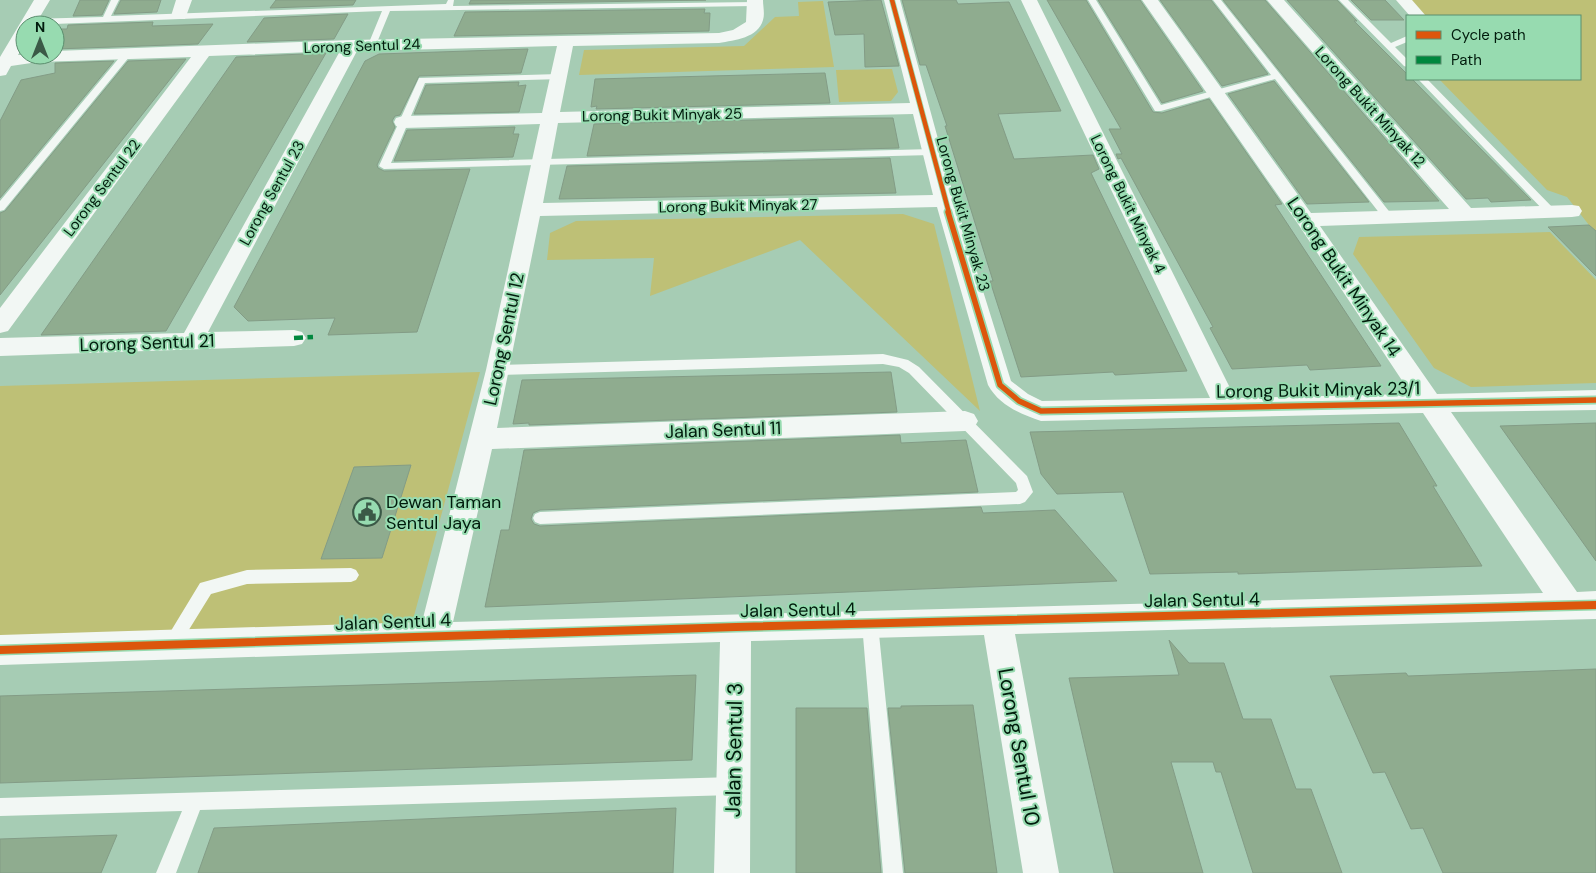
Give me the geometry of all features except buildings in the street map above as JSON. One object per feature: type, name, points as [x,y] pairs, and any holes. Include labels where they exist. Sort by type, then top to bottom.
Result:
[{"type":"street","points":[[33,15],[42,0]]},
{"type":"street","points":[[180,16],[184,0]]},
{"type":"street","name":"Lorong Bukit Minyak 23","points":[[892,0],[945,201],[1000,385],[1012,397],[1026,406],[1041,411]]},
{"type":"street","name":"Lorong Bukit Minyak 4","points":[[1029,0],[1226,407]]},
{"type":"street","name":"Lorong Bukit Minyak 14","points":[[1150,0],[1305,220],[1430,403],[1582,606]]},
{"type":"street","name":"Lorong Bukit Minyak 12","points":[[1275,0],[1466,215]]},
{"type":"street","points":[[1404,0],[1417,15]]},
{"type":"street","name":"Lorong Sentul 24","points":[[3,67],[38,57],[362,45],[719,38],[735,36],[750,28],[756,20],[755,2]]},
{"type":"street","name":"Lorong Sentul 12","points":[[434,636],[498,370],[566,41]]},
{"type":"street","name":"Lorong Sentul 23","points":[[191,341],[362,45]]},
{"type":"street","points":[[3,67],[15,46]]},
{"type":"street","name":"Lorong Sentul 22","points":[[0,325],[204,51]]},
{"type":"street","name":"Lorong Bukit Minyak 25","points":[[403,122],[920,108]]},
{"type":"street","name":"Lorong Bukit Minyak 27","points":[[531,210],[945,201]]},
{"type":"street","points":[[1305,220],[1572,211]]},
{"type":"street","name":"Lorong Sentul 21","points":[[0,347],[294,338]]},
{"type":"street","name":"Lorong Bukit Minyak 23/1","points":[[1041,411],[1596,400]]},
{"type":"street","name":"Jalan Sentul 11","points":[[482,439],[964,421]]},
{"type":"street","name":"Jalan Sentul 4","points":[[0,650],[736,627],[1582,606]]},
{"type":"street","name":"Lorong Sentul 10","points":[[997,621],[1041,873]]},
{"type":"street","name":"Jalan Sentul 3","points":[[732,873],[736,627]]},
{"type":"lane","points":[[106,19],[115,0]]},
{"type":"lane","points":[[1092,0],[1158,109],[1276,76]]},
{"type":"lane","points":[[1216,0],[1388,217]]},
{"type":"lane","points":[[1343,0],[1406,63]]},
{"type":"lane","points":[[65,22],[387,8],[450,3],[448,9],[755,2]]},
{"type":"lane","points":[[362,45],[387,8]]},
{"type":"lane","points":[[1390,46],[1406,39]]},
{"type":"lane","points":[[0,208],[127,54]]},
{"type":"lane","points":[[559,77],[422,80],[384,166],[932,152]]},
{"type":"lane","points":[[1423,80],[1551,212]]},
{"type":"lane","points":[[498,370],[883,359],[903,363],[914,370],[1022,480],[1026,492],[1020,498],[540,518]]},
{"type":"lane","points":[[170,645],[206,588],[247,577],[351,575]]},
{"type":"lane","points":[[870,624],[893,873]]},
{"type":"lane","points":[[0,807],[734,786]]},
{"type":"lane","points":[[166,873],[195,801]]},
{"type":"green space","points":[[1411,0],[1596,0],[1596,234],[1567,197],[1547,190],[1440,80],[1581,80],[1581,15],[1423,15]]},
{"type":"green space","points":[[823,1],[834,67],[579,75],[584,50],[744,46],[775,17],[799,16],[798,2]]},
{"type":"green space","points":[[892,69],[898,92],[891,101],[839,102],[836,70]]},
{"type":"green space","points":[[903,214],[934,224],[980,411],[800,240],[650,296],[654,258],[547,260],[550,233],[576,221]]},
{"type":"green space","points":[[1550,232],[1596,280],[1596,383],[1471,387],[1434,368],[1353,254],[1359,237]]},
{"type":"green space","points":[[480,372],[411,627],[0,636],[0,386]]},
{"type":"marked path","points":[[294,338],[313,337]]},
{"type":"cycle path","points":[[892,0],[945,201],[1000,385],[1014,398],[1024,404],[1041,411],[1596,400]]},
{"type":"cycle path","points":[[0,650],[736,627],[1596,605]]},
{"type":"place","name":"Dewan Taman Sentul Jaya","points":[[367,512]]}]
